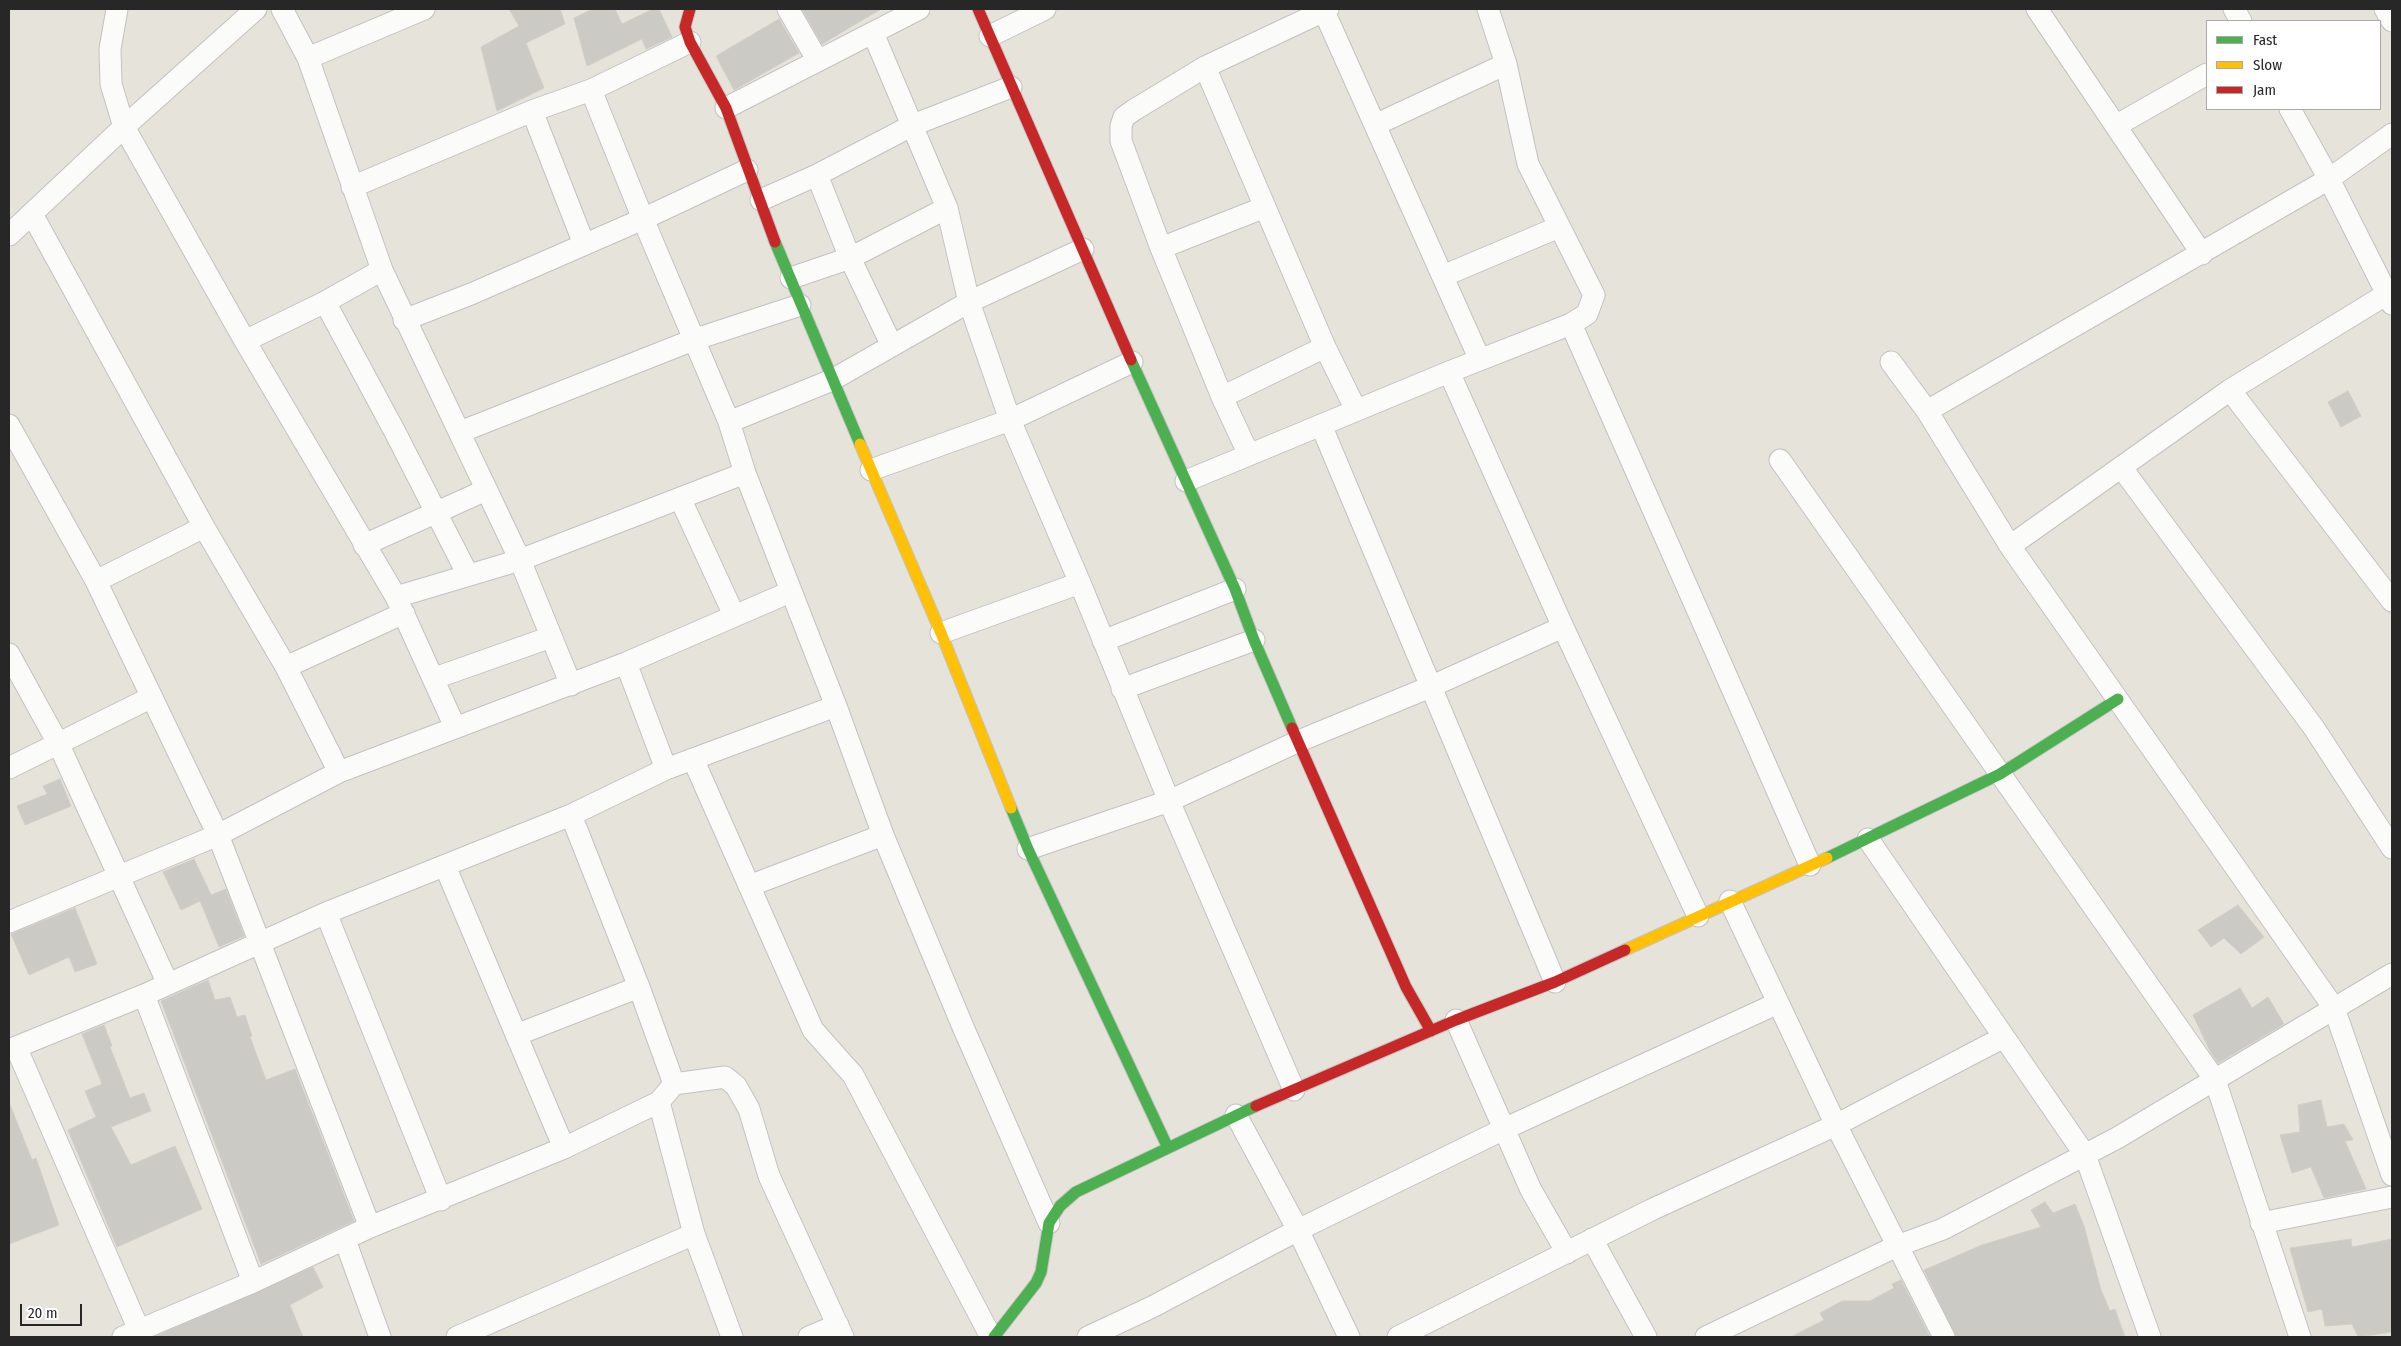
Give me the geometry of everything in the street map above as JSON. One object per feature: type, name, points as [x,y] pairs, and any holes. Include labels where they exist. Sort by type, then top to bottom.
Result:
[{"type":"street","points":[[117,9],[110,49],[111,84],[124,127],[245,340],[400,605],[435,678],[455,727]]},
{"type":"street","points":[[9,236],[124,127],[256,9]]},
{"type":"street","points":[[282,9],[308,58],[382,270],[404,320],[460,432],[520,560],[571,685]]},
{"type":"street","points":[[308,58],[424,9]]},
{"type":"street","points":[[690,9],[685,27],[690,42],[726,108],[747,170],[761,200],[800,306],[941,633],[1028,849],[1168,1148]]},
{"type":"street","points":[[788,9],[818,61]]},
{"type":"street","points":[[726,108],[919,9]]},
{"type":"street","points":[[978,9],[1132,362],[1234,589],[1254,640],[1406,987],[1431,1031]]},
{"type":"street","points":[[990,36],[1045,9]]},
{"type":"street","points":[[1249,455],[1222,398],[1161,248],[1122,141],[1121,126],[1124,117],[1205,67],[1325,9],[1480,360]]},
{"type":"street","points":[[1186,481],[1449,372],[1572,324],[1587,314],[1594,295],[1528,164],[1506,64],[1488,9]]},
{"type":"street","points":[[2234,9],[2240,20]]},
{"type":"street","points":[[2385,9],[2392,21]]},
{"type":"street","points":[[2044,11],[2202,254]]},
{"type":"street","points":[[873,33],[946,208],[969,302],[1010,420],[1080,583],[1169,801],[1294,1090]]},
{"type":"street","points":[[352,187],[532,111],[591,90],[690,42]]},
{"type":"street","points":[[1376,125],[1506,64]]},
{"type":"street","points":[[1205,67],[1325,346],[1356,410]]},
{"type":"street","points":[[2117,125],[2206,75]]},
{"type":"street","points":[[761,200],[817,175],[913,125],[1011,87]]},
{"type":"street","points":[[591,90],[693,340],[729,422],[745,474],[836,706],[884,835],[963,1027],[1049,1223]]},
{"type":"street","points":[[2010,546],[2230,390],[2390,299],[2329,179],[2291,110]]},
{"type":"street","points":[[532,111],[584,244]]},
{"type":"street","points":[[1927,411],[2329,179],[2392,134]]},
{"type":"street","points":[[404,320],[471,294],[643,219],[747,170]]},
{"type":"street","points":[[817,175],[850,258],[892,346]]},
{"type":"street","points":[[1161,248],[1265,207]]},
{"type":"street","points":[[791,278],[850,258],[946,208]]},
{"type":"street","points":[[32,214],[204,527],[286,667],[339,772]]},
{"type":"street","points":[[1443,276],[1559,227]]},
{"type":"street","points":[[729,422],[832,380],[969,302],[1083,249]]},
{"type":"street","points":[[245,340],[325,302],[382,270]]},
{"type":"street","points":[[325,302],[437,512],[468,575]]},
{"type":"street","points":[[460,432],[693,340],[800,306]]},
{"type":"street","points":[[1572,324],[1810,865]]},
{"type":"street","points":[[1222,398],[1325,346]]},
{"type":"street","points":[[871,470],[1010,420],[1132,362]]},
{"type":"street","points":[[1891,362],[1927,411],[2010,546],[2334,1008],[2392,1175]]},
{"type":"street","points":[[1449,372],[1563,627],[1698,916]]},
{"type":"street","points":[[2230,390],[2392,601]]},
{"type":"street","points":[[9,425],[96,581],[218,835],[370,1228]]},
{"type":"street","points":[[1321,425],[1554,982]]},
{"type":"street","points":[[1780,460],[2214,1080],[2260,1223],[2300,1337]]},
{"type":"street","points":[[2121,467],[2314,728],[2392,848]]},
{"type":"street","points":[[286,667],[400,605],[468,575],[520,560],[745,474]]},
{"type":"street","points":[[364,545],[486,490]]},
{"type":"street","points":[[680,498],[734,615]]},
{"type":"street","points":[[96,581],[204,527]]},
{"type":"street","points":[[941,633],[1080,583]]},
{"type":"street","points":[[1103,641],[1234,589]]},
{"type":"street","points":[[9,922],[218,835],[339,772],[571,685],[790,592]]},
{"type":"street","points":[[1028,849],[1169,801],[1299,740],[1430,687],[1563,627]]},
{"type":"street","points":[[435,678],[550,637]]},
{"type":"street","points":[[1122,689],[1254,640]]},
{"type":"street","points":[[9,654],[59,745],[168,984]]},
{"type":"street","points":[[626,663],[666,769]]},
{"type":"street","points":[[9,768],[59,745],[152,697]]},
{"type":"street","points":[[692,759],[813,1030],[853,1075],[992,1337],[1038,1278],[1049,1223],[1060,1206],[1076,1192],[1236,1115],[1456,1020],[1554,982],[1868,839],[2000,774],[2118,699]]},
{"type":"street","points":[[809,1337],[840,1331],[769,1176],[749,1109],[736,1086],[725,1078],[674,1084],[659,1102],[564,1148],[370,1228],[254,1282],[131,1334],[12,1048],[144,995],[326,913],[571,815],[666,769],[836,706]]},
{"type":"street","points":[[571,815],[639,987],[674,1084]]},
{"type":"street","points":[[749,886],[884,835]]},
{"type":"street","points":[[1868,839],[2085,1155],[2150,1337]]},
{"type":"street","points":[[445,866],[564,1148]]},
{"type":"street","points":[[1730,901],[1836,1125],[1944,1337]]},
{"type":"street","points":[[326,913],[441,1200]]},
{"type":"street","points":[[1706,1337],[1897,1246],[1943,1229],[2085,1155],[2117,1138],[2392,974]]},
{"type":"street","points":[[516,1035],[639,987]]},
{"type":"street","points":[[144,995],[254,1282]]},
{"type":"street","points":[[1088,1337],[1152,1307],[1298,1230],[1504,1129],[1778,1003]]},
{"type":"street","points":[[1456,1020],[1531,1190],[1567,1253]]},
{"type":"street","points":[[1398,1337],[1650,1210],[1836,1125],[2004,1037]]},
{"type":"street","points":[[659,1102],[694,1234],[732,1337]]},
{"type":"street","points":[[1236,1115],[1298,1230],[1349,1337]]},
{"type":"street","points":[[2260,1223],[2392,1197]]},
{"type":"street","points":[[457,1337],[694,1234]]},
{"type":"street","points":[[1592,1239],[1646,1337]]},
{"type":"street","points":[[345,1240],[380,1337]]},
{"type":"building","points":[[509,9],[560,9],[565,24],[526,43],[544,88],[497,111],[481,47],[519,26]]},
{"type":"building","points":[[593,9],[615,9],[622,24],[653,9],[659,9],[672,37],[646,49],[642,39],[587,66],[574,18]]},
{"type":"building","points":[[802,9],[881,9],[822,44]]},
{"type":"building","points":[[779,19],[799,53],[734,90],[716,56]]},
{"type":"building","points":[[2348,391],[2361,416],[2341,427],[2328,402]]},
{"type":"building","points":[[60,779],[71,806],[25,825],[17,806],[47,794],[43,786]]},
{"type":"building","points":[[194,859],[211,895],[226,889],[244,936],[219,947],[200,901],[181,910],[163,872]]},
{"type":"building","points":[[2238,905],[2264,937],[2241,954],[2224,938],[2211,947],[2198,930]]},
{"type":"building","points":[[75,908],[97,964],[75,972],[69,957],[29,975],[11,934]]},
{"type":"building","points":[[208,980],[215,1000],[230,997],[237,1017],[245,1015],[252,1036],[250,1037],[266,1080],[295,1069],[354,1221],[261,1264],[161,1001]]},
{"type":"building","points":[[2240,988],[2252,1008],[2268,997],[2284,1024],[2218,1063],[2210,1051],[2193,1015]]},
{"type":"building","points":[[104,1025],[112,1046],[110,1047],[130,1098],[144,1093],[151,1111],[111,1127],[131,1165],[175,1146],[202,1209],[117,1247],[68,1130],[96,1117],[85,1091],[102,1084],[82,1034]]},
{"type":"building","points":[[2321,1100],[2327,1127],[2344,1124],[2353,1140],[2345,1141],[2366,1189],[2324,1198],[2311,1167],[2292,1173],[2280,1135],[2300,1132],[2298,1105]]},
{"type":"building","points":[[9,1102],[32,1160],[36,1158],[59,1225],[9,1244]]},
{"type":"building","points":[[2045,1202],[2053,1213],[2075,1204],[2084,1226],[2101,1290],[2110,1311],[2115,1309],[2125,1337],[1956,1337],[1924,1270],[1982,1245],[2041,1227],[2031,1210]]},
{"type":"building","points":[[2351,1239],[2352,1247],[2392,1239],[2392,1332],[2358,1337],[2352,1324],[2325,1326],[2322,1309],[2308,1312],[2290,1248]]},
{"type":"building","points":[[313,1267],[323,1287],[290,1305],[303,1337],[154,1337]]},
{"type":"building","points":[[1901,1280],[1930,1337],[1791,1337],[1824,1320],[1820,1313],[1842,1301],[1870,1301],[1894,1288],[1892,1284]]},
{"type":"traffic: fast","points":[[775,242],[860,444]]},
{"type":"traffic: fast","points":[[1131,360],[1235,589],[1254,640],[1292,728]]},
{"type":"traffic: fast","points":[[1827,858],[2000,774],[2118,699]]},
{"type":"traffic: fast","points":[[1011,808],[1028,849],[1168,1148]]},
{"type":"traffic: fast","points":[[994,1337],[1036,1283],[1041,1272],[1049,1223],[1060,1206],[1076,1192],[1256,1106]]},
{"type":"traffic: slow","points":[[860,444],[941,633],[1011,808]]},
{"type":"traffic: slow","points":[[1625,950],[1827,858]]},
{"type":"traffic: jam","points":[[690,9],[685,27],[690,42],[726,108],[775,242]]},
{"type":"traffic: jam","points":[[978,9],[1131,360]]},
{"type":"traffic: jam","points":[[1292,728],[1406,987],[1431,1031]]},
{"type":"traffic: jam","points":[[1256,1106],[1456,1020],[1555,982],[1625,950]]}]
